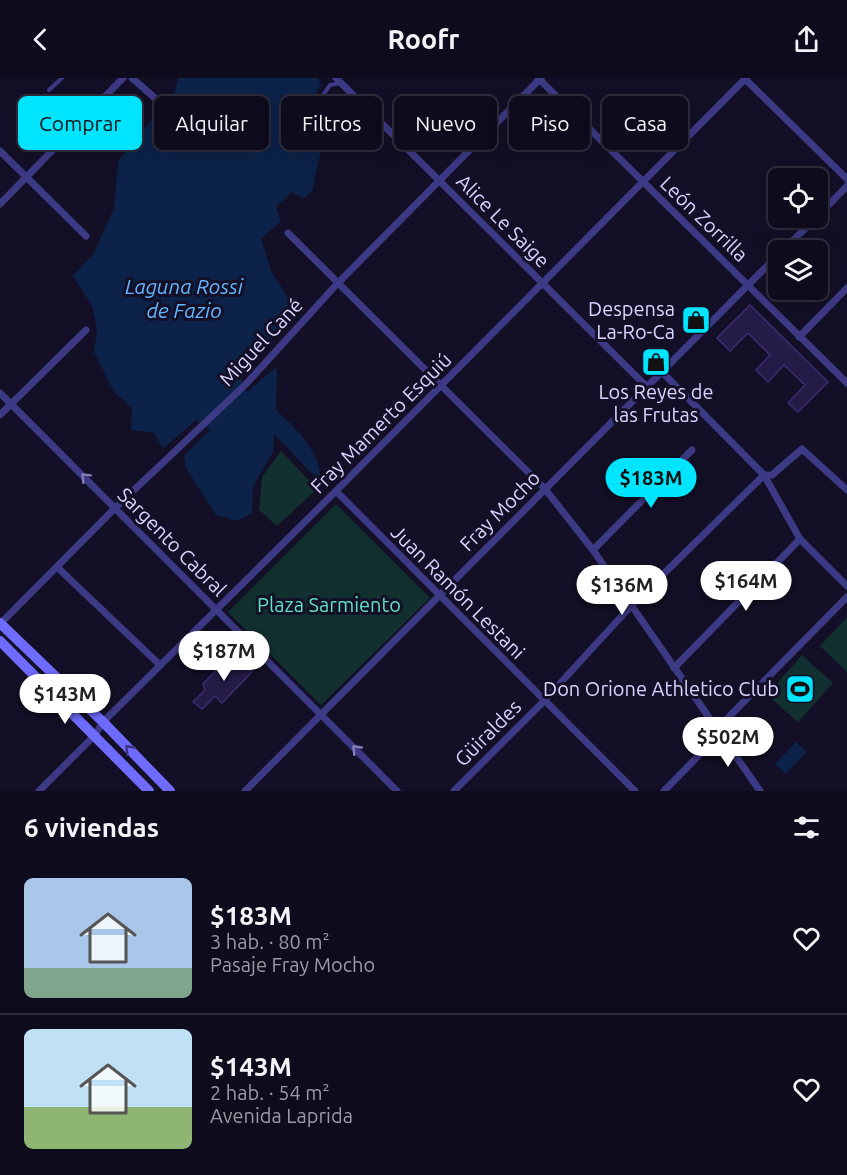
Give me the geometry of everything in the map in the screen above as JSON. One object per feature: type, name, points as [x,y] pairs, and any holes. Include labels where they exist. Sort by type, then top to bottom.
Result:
[{"type":"main road","points":[[0,624],[103,722],[170,791]]},
{"type":"main road","points":[[0,641],[149,791]]},
{"type":"street","points":[[0,204],[123,78]]},
{"type":"street","points":[[132,78],[154,97]]},
{"type":"street","name":"León Zorrilla","points":[[540,78],[847,383]]},
{"type":"street","name":"Miguel Cané","points":[[0,624],[115,508],[246,384],[337,285],[540,78]]},
{"type":"street","points":[[745,78],[847,179]]},
{"type":"street","name":"Fray Mamerto Esquiú","points":[[39,791],[94,735],[103,722],[440,387],[745,78]]},
{"type":"street","name":"Alice Le Saige","points":[[341,80],[541,283],[648,387]]},
{"type":"street","points":[[0,151],[86,236]]},
{"type":"street","points":[[828,206],[847,186]]},
{"type":"street","points":[[793,240],[806,228]]},
{"type":"street","points":[[288,233],[337,285],[545,489],[592,550],[760,791]]},
{"type":"street","name":"Fray Mocho","points":[[245,791],[768,265]]},
{"type":"street","points":[[799,337],[847,288]]},
{"type":"street","points":[[0,416],[86,330]]},
{"type":"street","points":[[662,372],[764,475],[800,539],[847,586]]},
{"type":"street","name":"Sargento Cabral","points":[[0,393],[397,791]]},
{"type":"street","name":"Güiraldes","points":[[454,791],[543,702],[630,607],[764,475],[772,475],[802,449],[847,490]]},
{"type":"street","points":[[592,550],[692,450]]},
{"type":"street","name":"Juan Ramón Lestani","points":[[336,491],[543,702],[635,791]]},
{"type":"street","points":[[674,668],[800,539]]},
{"type":"street","points":[[57,567],[160,665]]},
{"type":"street","points":[[664,791],[709,746],[716,730],[847,597]]},
{"type":"lane","points":[[49,90],[62,78]]},
{"type":"lane","points":[[322,96],[330,85],[341,80]]},
{"type":"green space","points":[[281,451],[317,489],[277,526],[259,510],[262,477]]},
{"type":"green space","name":"Plaza Sarmiento","points":[[336,504],[430,598],[321,705],[228,612]]},
{"type":"green space","name":"Don Orione Athletico Club","points":[[847,617],[847,672],[820,646]]},
{"type":"green space","name":"Don Orione Athletico Club","points":[[802,655],[833,683],[798,722],[767,695]]},
{"type":"water","name":"Laguna Rossi de Fazio","points":[[178,78],[318,78],[321,85],[314,96],[281,96],[281,150],[321,150],[312,191],[303,199],[292,192],[276,207],[281,221],[261,239],[272,273],[290,300],[277,333],[239,375],[247,392],[277,366],[276,410],[299,433],[312,451],[320,471],[320,482],[274,434],[273,452],[253,487],[252,513],[237,521],[216,515],[186,468],[184,456],[210,430],[196,420],[163,449],[154,433],[131,430],[132,408],[114,392],[94,352],[97,329],[92,306],[73,276],[94,253],[114,208],[118,161],[127,150],[142,150],[142,132],[154,117],[154,150],[269,150],[269,96],[174,96]]},
{"type":"water","points":[[796,742],[807,752],[786,774],[775,764]]},
{"type":"building","points":[[750,305],[828,382],[798,412],[788,403],[805,385],[784,365],[768,382],[756,370],[770,355],[748,333],[730,351],[717,338]]},
{"type":"building","points":[[232,654],[252,672],[222,703],[215,696],[202,709],[193,702],[205,690],[203,684]]},
{"type":"place","name":"Despensa La-Ro-Ca","points":[[696,320]]},
{"type":"place","name":"Los Reyes de las Frutas","points":[[656,362]]},
{"type":"place","name":"Don Orione Athletico Club","points":[[800,689]]}]
